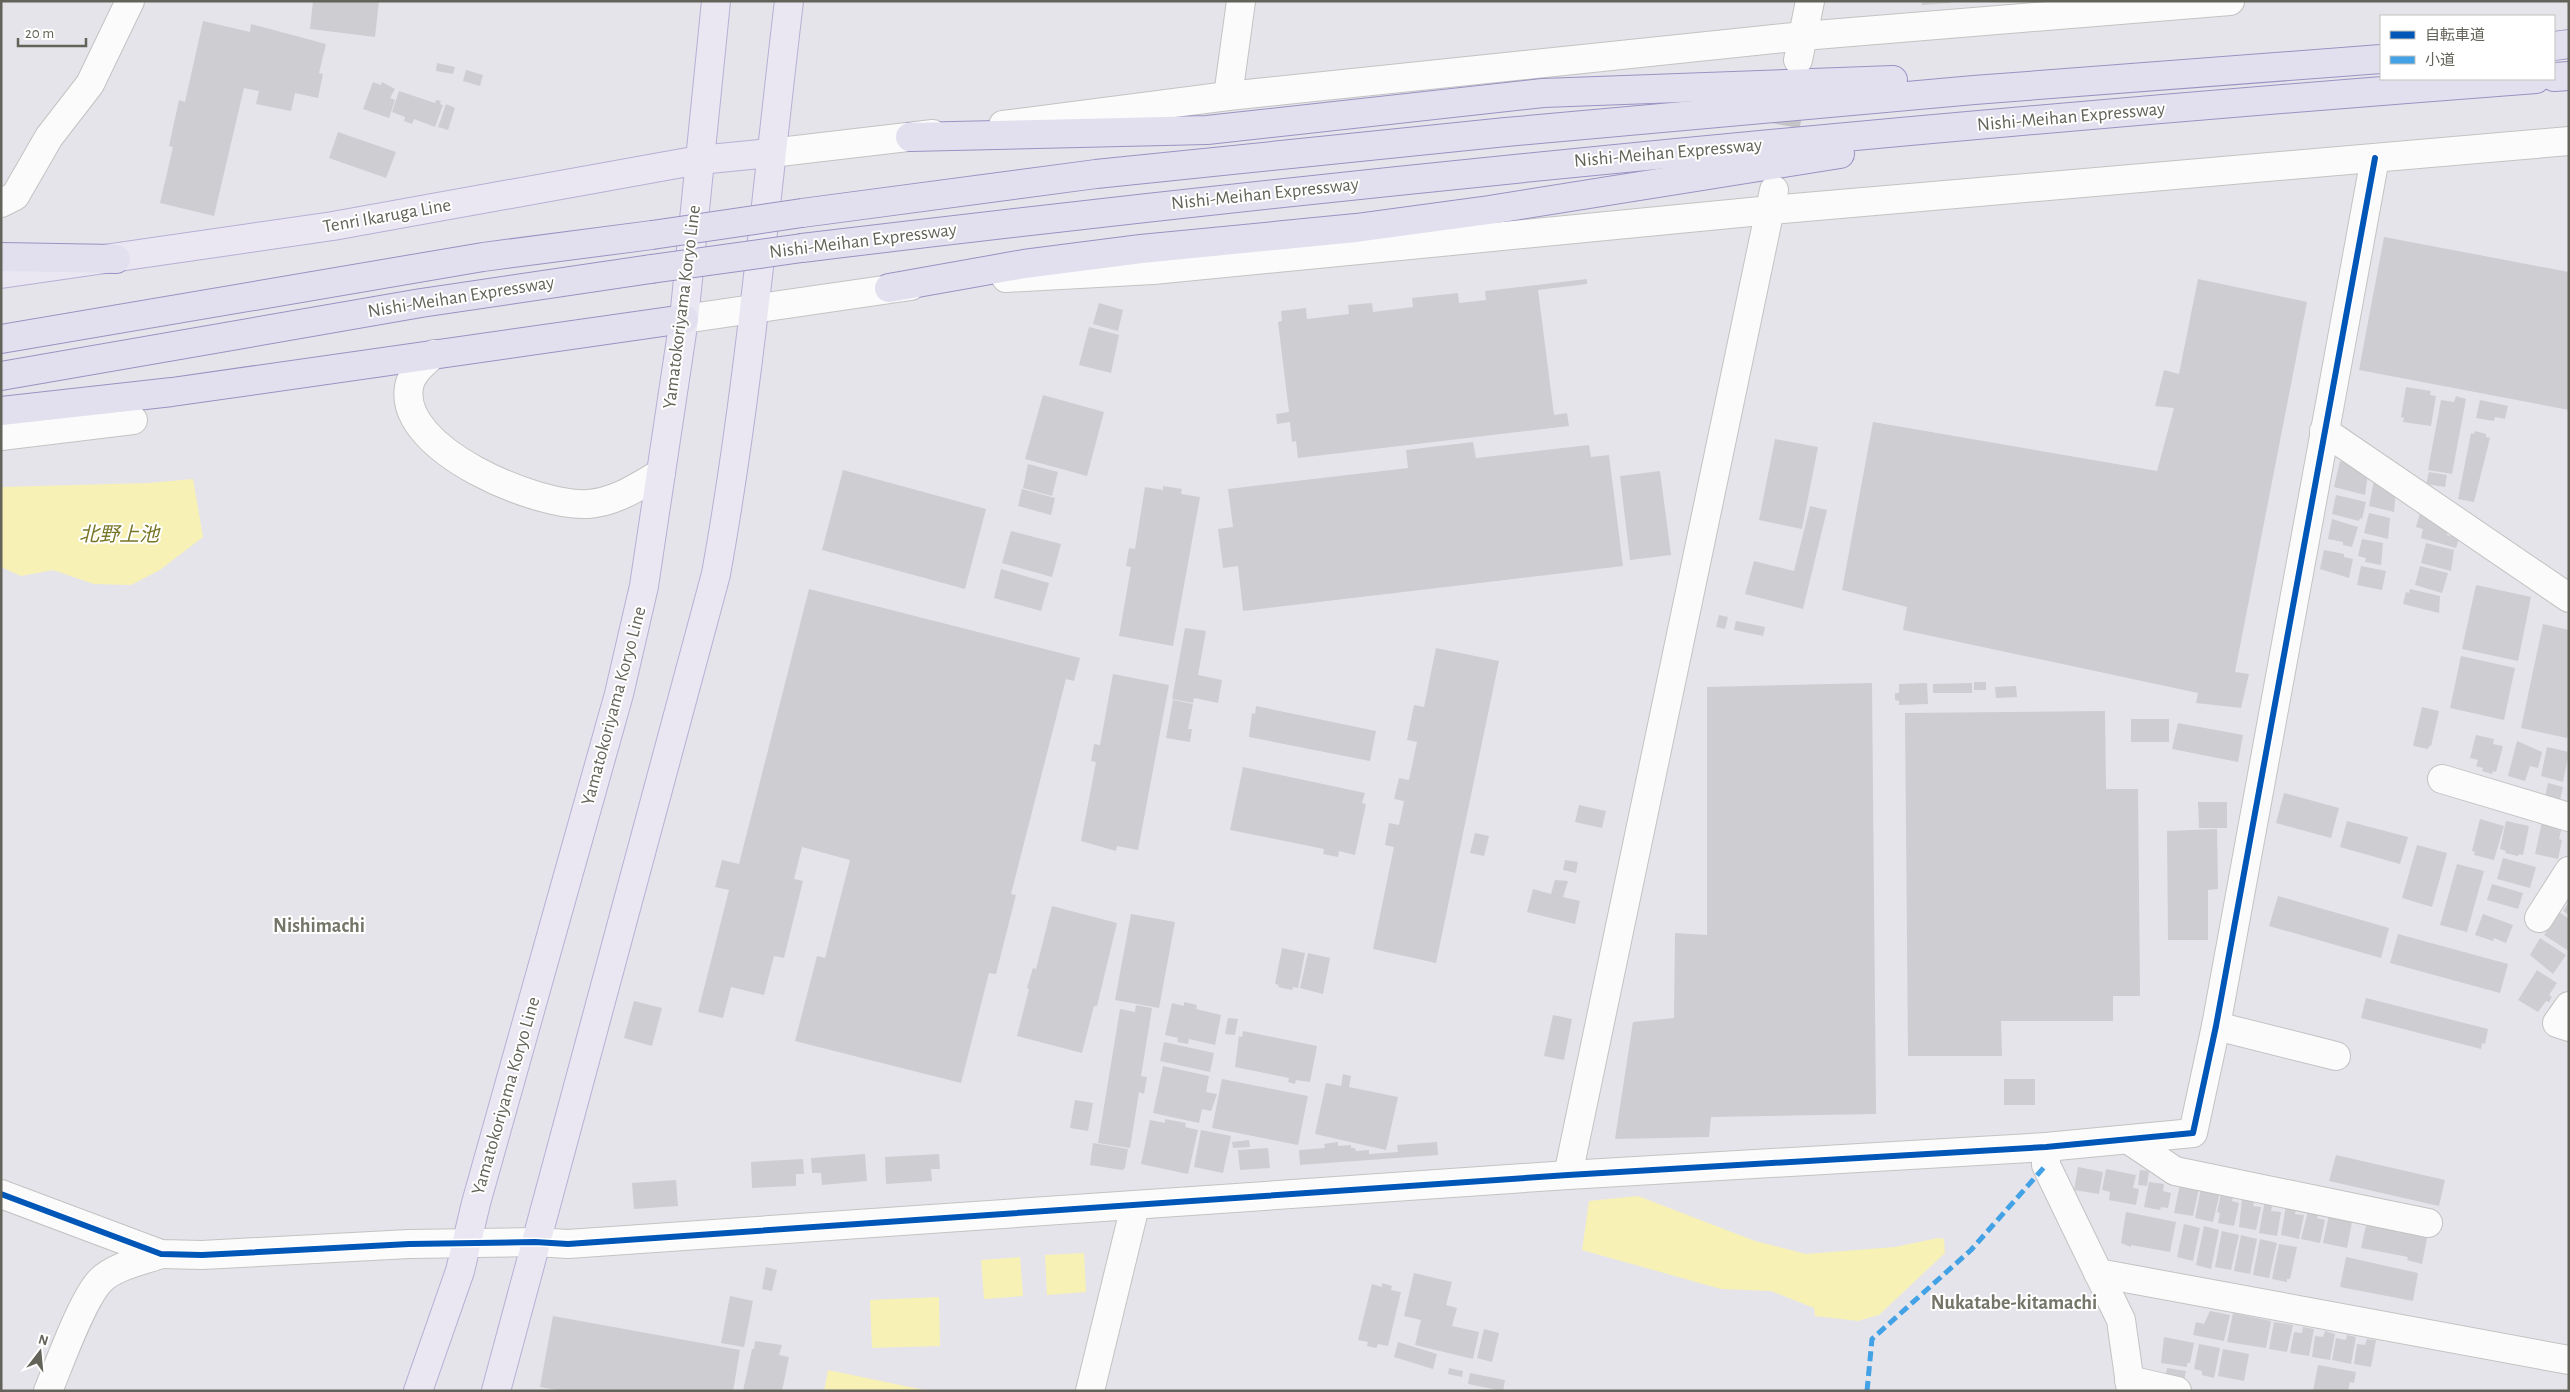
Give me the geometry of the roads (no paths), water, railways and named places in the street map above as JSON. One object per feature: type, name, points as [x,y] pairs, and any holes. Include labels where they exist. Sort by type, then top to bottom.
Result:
[{"type":"highway","points":[[2555,46],[2569,44]]},
{"type":"highway","name":"Nishi-Meihan Expressway","points":[[1,339],[484,257],[1096,174],[1506,132],[1974,90],[2380,59]]},
{"type":"highway","points":[[910,137],[1207,130],[1543,92],[1824,83],[2286,61],[2350,61]]},
{"type":"highway","points":[[2555,77],[2569,76]]},
{"type":"highway","name":"Nishi-Meihan Expressway","points":[[1,376],[411,304],[802,248],[1116,210],[1508,168],[2046,119],[2524,80]]},
{"type":"highway","points":[[889,288],[1024,264],[1141,249],[1356,228],[1489,210],[2046,119]]},
{"type":"highway","points":[[1,257],[116,259]]},
{"type":"highway","points":[[1,320],[369,266],[484,257]]},
{"type":"highway","points":[[1,411],[172,392],[684,319]]},
{"type":"main road","name":"Yamatokoriyama Koryo Line","points":[[418,1391],[460,1271],[619,694],[644,586],[684,319],[716,1]]},
{"type":"main road","points":[[496,1391],[716,574],[728,510],[754,309],[789,1]]},
{"type":"main road","name":"Tenri Ikaruga Line","points":[[1,274],[116,259],[332,226],[699,160],[771,153]]},
{"type":"street","points":[[1,202],[15,196],[49,136],[90,84],[130,1]]},
{"type":"street","points":[[1228,96],[1241,1]]},
{"type":"street","points":[[1801,48],[1810,1]]},
{"type":"street","points":[[771,153],[1228,96],[1801,48],[2230,1]]},
{"type":"street","points":[[684,319],[889,288],[1019,276],[1153,270],[1773,200],[2375,158],[2569,141]]},
{"type":"street","points":[[1,1194],[161,1254],[202,1255],[409,1244],[535,1242],[568,1244],[1568,1176],[2046,1146],[2193,1133],[2216,1026],[2375,158]]},
{"type":"street","points":[[1568,1176],[1637,852],[1680,631],[1773,200]]},
{"type":"street","points":[[434,354],[416,370],[409,386],[409,404],[416,422],[440,446],[466,465],[525,493],[559,502],[588,504],[618,498],[661,473]]},
{"type":"street","points":[[1,436],[133,420]]},
{"type":"street","points":[[2324,431],[2569,598]]},
{"type":"street","points":[[2442,778],[2569,816]]},
{"type":"street","points":[[2539,918],[2569,871]]},
{"type":"street","points":[[2569,1006],[2557,1023],[2569,1027]]},
{"type":"street","points":[[2216,1026],[2336,1056]]},
{"type":"street","points":[[2129,1140],[2175,1171],[2428,1223]]},
{"type":"street","points":[[2046,1146],[2046,1165],[2121,1320],[2130,1385],[2177,1391]]},
{"type":"street","points":[[1090,1391],[1135,1206]]},
{"type":"street","points":[[48,1391],[89,1296],[101,1280],[117,1270],[161,1254]]},
{"type":"street","points":[[2098,1273],[2569,1360]]},
{"type":"water","name":"北野上池","points":[[193,479],[203,537],[160,570],[131,585],[94,584],[53,570],[21,576],[1,567],[1,487],[148,483]]},
{"type":"water","points":[[1638,1196],[1755,1241],[1806,1254],[1895,1247],[1938,1238],[1944,1239],[1945,1253],[1879,1315],[1858,1321],[1815,1316],[1814,1308],[1771,1291],[1721,1289],[1582,1250],[1589,1201]]},
{"type":"water","points":[[1084,1253],[1086,1292],[1047,1295],[1045,1255]]},
{"type":"water","points":[[1020,1257],[1023,1296],[984,1299],[981,1260]]},
{"type":"water","points":[[939,1297],[940,1346],[872,1348],[870,1300]]},
{"type":"water","points":[[828,1370],[929,1391],[824,1391]]},
{"type":"tunnel","points":[[1778,167],[1794,83]]},
{"type":"district","name":"Nishimachi","points":[[319,926]]},
{"type":"district","name":"Nukatabe-kitamachi","points":[[2014,1303]]}]
